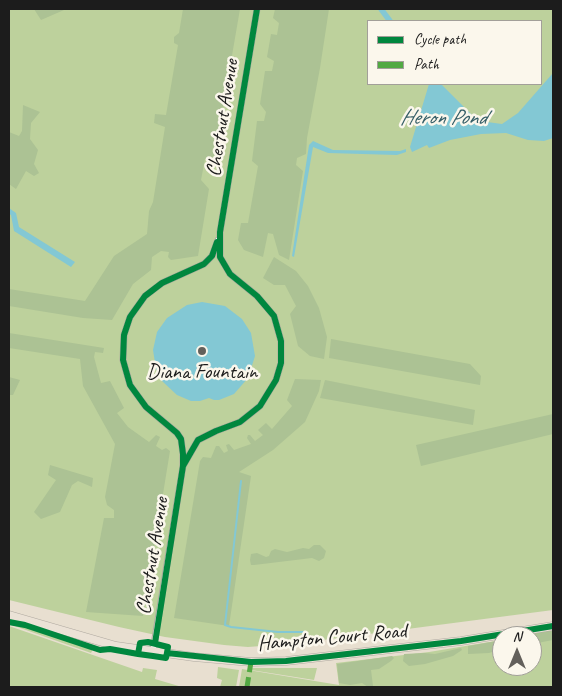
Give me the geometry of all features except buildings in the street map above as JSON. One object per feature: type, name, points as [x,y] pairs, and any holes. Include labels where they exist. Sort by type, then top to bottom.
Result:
[{"type":"main road","name":"Hampton Court Road","points":[[9,615],[116,646],[251,662],[286,661],[461,641],[553,626]]},
{"type":"street","name":"Chestnut Avenue","points":[[209,259],[216,247],[220,232],[257,9]]},
{"type":"street","name":"Chestnut Avenue","points":[[184,466],[198,440],[240,422],[260,406],[276,380],[281,363],[281,341],[274,316],[257,296],[230,274],[220,258],[220,232]]},
{"type":"street","points":[[193,447],[182,444],[177,433],[146,407],[130,385],[123,360],[124,335],[130,317],[145,296],[162,283],[197,269],[209,259],[215,256],[220,258]]},
{"type":"street","name":"Chestnut Avenue","points":[[153,651],[184,466],[182,444]]},
{"type":"green space","points":[[9,9],[553,9],[553,610],[300,643],[248,647],[165,637],[9,600]]},
{"type":"green space","points":[[34,9],[73,9],[64,10],[41,20]]},
{"type":"green space","points":[[183,9],[240,9],[214,160],[205,159],[201,180],[209,189],[198,256],[171,260],[168,257],[169,252],[161,251],[152,257],[151,270],[133,284],[112,320],[83,318],[9,306],[9,289],[85,301],[114,256],[147,234],[149,211],[153,202],[165,127],[154,123],[155,114],[166,115],[178,45],[174,43],[174,37],[179,33]]},
{"type":"green space","points":[[275,9],[329,9],[307,138],[306,154],[297,158],[296,165],[303,171],[289,260],[279,255],[273,234],[268,233],[263,257],[244,250],[238,240],[241,223],[248,223],[258,166],[252,161],[257,121],[264,121],[266,112],[260,104],[265,71],[272,71],[274,61],[267,57],[271,34],[277,35],[279,23],[273,18]]},
{"type":"green space","points":[[23,105],[40,112],[31,123],[30,139],[38,150],[34,164],[39,173],[34,176],[26,171],[16,189],[9,184],[9,132],[19,136],[22,131]]},
{"type":"green space","points":[[274,257],[296,271],[308,286],[319,308],[327,337],[324,359],[310,356],[298,346],[290,314],[296,306],[285,285],[274,285],[263,278]]},
{"type":"green space","points":[[9,333],[104,348],[103,353],[95,352],[94,357],[101,383],[110,381],[124,408],[117,413],[128,427],[149,442],[156,435],[160,437],[156,446],[162,450],[166,448],[170,451],[143,616],[86,612],[104,518],[114,518],[114,510],[107,505],[105,497],[115,444],[83,386],[80,359],[9,348]]},
{"type":"green space","points":[[331,339],[470,364],[481,376],[480,385],[329,358]]},
{"type":"green space","points":[[9,377],[20,380],[13,395],[9,395]]},
{"type":"green space","points":[[295,379],[321,380],[319,391],[305,422],[273,450],[239,472],[251,476],[229,626],[174,618],[200,461],[203,457],[211,458],[216,446],[219,446],[224,453],[228,451],[226,445],[229,444],[234,450],[251,444],[247,438],[248,435],[255,441],[263,435],[258,430],[266,423],[272,429],[292,406],[287,400]]},
{"type":"green space","points":[[325,380],[475,410],[473,425],[320,398]]},
{"type":"green space","points":[[553,414],[553,434],[421,466],[416,445]]},
{"type":"green space","points":[[50,465],[93,478],[92,487],[78,481],[72,485],[60,512],[41,519],[34,512],[56,480],[48,475]]},
{"type":"green space","points":[[314,545],[320,545],[326,551],[324,558],[319,561],[312,558],[251,565],[251,554],[257,553],[266,557],[275,549],[287,552],[303,548],[309,549]]},
{"type":"green space","points":[[9,623],[19,625],[93,649],[91,653]]},
{"type":"green space","points":[[9,626],[142,672],[143,668],[157,670],[155,679],[182,687],[9,687]]},
{"type":"green space","points":[[553,630],[553,640],[542,642],[542,632]]},
{"type":"green space","points":[[553,632],[553,687],[239,687],[242,669],[339,685],[336,663],[429,652],[492,642],[492,676],[542,676],[542,634]]},
{"type":"green space","points":[[492,642],[492,652],[468,654],[468,646]]},
{"type":"green space","points":[[461,648],[462,650],[453,656],[425,664],[409,666],[403,661],[404,654],[435,654]]},
{"type":"green space","points":[[392,656],[394,658],[391,661],[379,669],[371,670],[373,686],[368,687],[362,683],[350,685],[339,683],[337,664]]},
{"type":"green space","points":[[218,667],[239,670],[236,687],[220,687],[222,680],[217,678]]},
{"type":"green space","points":[[251,668],[317,668],[314,680],[251,670]]},
{"type":"water","name":"Heron Pond","points":[[553,73],[553,138],[544,141],[528,140],[506,133],[481,134],[450,140],[429,148],[427,145],[412,152],[410,147],[429,85],[442,85],[475,118],[487,122],[502,124],[518,113]]},
{"type":"water","points":[[313,141],[333,150],[400,151],[406,149],[406,152],[397,155],[328,153],[313,147],[294,257],[292,256],[309,145]]},
{"type":"water","points":[[9,208],[16,213],[19,227],[75,262],[71,267],[14,231]]},
{"type":"water","points":[[202,302],[225,306],[242,319],[251,333],[255,356],[248,378],[234,394],[219,400],[209,398],[191,401],[177,395],[162,381],[156,369],[153,350],[157,332],[167,318],[187,305]]},
{"type":"waterway","points":[[381,9],[389,20]]},
{"type":"waterway","points":[[241,481],[225,625],[278,632],[304,632],[309,637]]},
{"type":"marked path","points":[[247,687],[251,662]]},
{"type":"cycle path","points":[[183,466],[198,440],[240,422],[260,406],[276,380],[281,363],[281,341],[274,316],[257,296],[230,274],[220,257],[220,232],[257,9]]},
{"type":"cycle path","points":[[155,643],[183,466],[183,454],[181,439],[177,433],[146,407],[130,385],[123,360],[124,335],[130,317],[145,296],[162,283],[204,264],[212,256],[217,242]]},
{"type":"cycle path","points":[[9,622],[25,625],[100,650],[110,649],[138,654],[166,658],[168,647],[148,642],[140,643],[138,654]]},
{"type":"cycle path","points":[[167,653],[251,662],[286,661],[461,641],[553,626]]},
{"type":"place","name":"Diana Fountain","points":[[202,351]]}]
